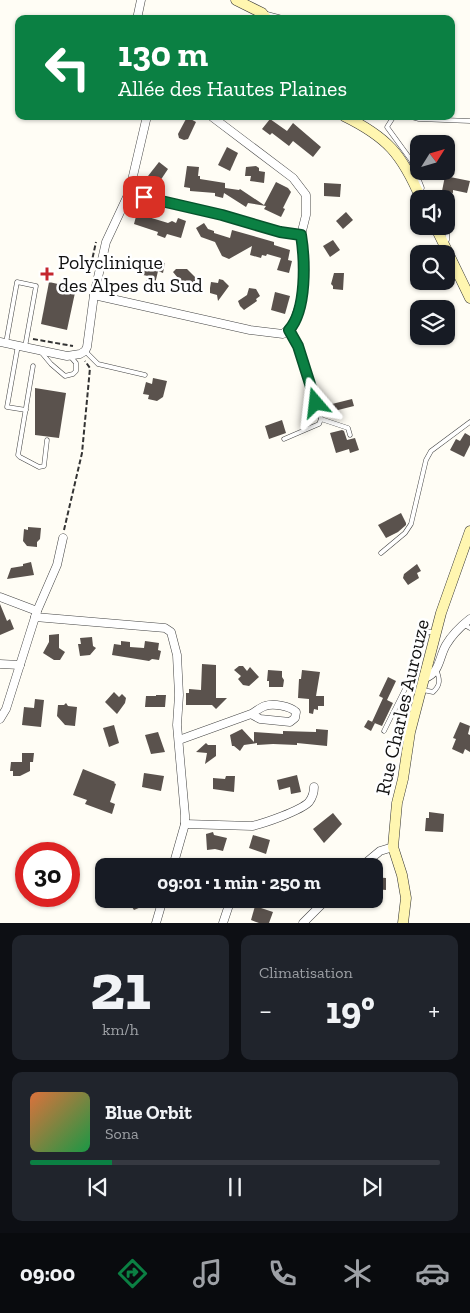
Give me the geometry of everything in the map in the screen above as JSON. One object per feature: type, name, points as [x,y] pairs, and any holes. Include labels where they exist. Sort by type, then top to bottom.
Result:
[{"type":"street","points":[[138,15],[141,0]]},
{"type":"street","points":[[236,0],[263,15]]},
{"type":"street","points":[[3,342],[70,356],[83,353],[88,347],[94,295],[106,242],[129,193],[146,120]]},
{"type":"street","points":[[94,295],[250,330],[283,334],[294,325],[302,298],[304,257],[301,235],[306,215],[306,195],[293,178],[216,120]]},
{"type":"street","points":[[352,120],[390,145],[401,158],[417,190]]},
{"type":"street","points":[[129,193],[222,215],[280,232],[301,235]]},
{"type":"street","points":[[439,235],[470,298]]},
{"type":"street","points":[[289,330],[298,346],[316,403]]},
{"type":"street","name":"Rue Charles Aurouze","points":[[403,923],[406,898],[402,875],[393,846],[397,803],[403,779],[410,732],[441,612],[470,531]]},
{"type":"street","points":[[0,719],[6,709],[36,614],[57,565],[63,538]]},
{"type":"street","points":[[0,597],[36,614],[165,628],[171,632],[177,655],[179,695],[177,725],[185,824],[175,858]]},
{"type":"street","points":[[425,678],[436,669],[445,647],[467,626],[470,619]]},
{"type":"street","points":[[0,664],[20,666]]},
{"type":"street","points":[[179,740],[251,714],[265,706],[286,706],[296,712],[295,718],[290,722],[260,719],[251,714]]},
{"type":"street","points":[[185,824],[252,826],[263,824],[302,807],[310,801],[314,787]]},
{"type":"street","points":[[372,858],[380,851],[393,846]]},
{"type":"street","points":[[156,923],[160,908]]},
{"type":"street","points":[[223,923],[228,908]]},
{"type":"street","points":[[303,923],[317,908]]},
{"type":"lane","points":[[391,120],[387,127],[410,160],[422,190]]},
{"type":"lane","points":[[444,120],[470,121]]},
{"type":"lane","points":[[443,244],[447,240],[447,235]]},
{"type":"lane","points":[[3,342],[17,282],[36,286],[27,338],[22,346],[7,407],[26,410]]},
{"type":"lane","points":[[40,350],[51,364],[65,376],[76,372],[76,363],[70,356]]},
{"type":"lane","points":[[83,353],[98,364],[145,375]]},
{"type":"lane","points":[[33,366],[18,455],[39,467],[44,466],[47,440]]},
{"type":"lane","points":[[284,439],[319,424],[321,419],[316,403]]},
{"type":"lane","points":[[321,419],[348,428],[350,435]]},
{"type":"lane","points":[[381,553],[405,533],[411,524],[426,460],[432,451],[470,422]]},
{"type":"lane","points":[[384,731],[410,679],[417,645],[428,632],[437,632]]},
{"type":"lane","points":[[422,690],[429,692],[436,689],[439,684],[439,678],[436,669]]},
{"type":"path","points":[[90,273],[97,241]]},
{"type":"path","points":[[27,338],[76,346]]},
{"type":"path","points":[[63,538],[65,520],[82,452],[90,368],[83,353]]},
{"type":"building","points":[[185,120],[196,122],[188,139],[179,138],[178,134]]},
{"type":"building","points":[[269,120],[287,131],[293,123],[321,147],[313,157],[293,141],[289,146],[272,133],[270,135],[262,129]]},
{"type":"building","points":[[227,147],[238,153],[230,171],[218,165]]},
{"type":"building","points":[[159,162],[168,169],[158,184],[148,176]]},
{"type":"building","points":[[187,166],[199,167],[198,176],[200,176],[200,179],[225,183],[225,188],[240,189],[264,205],[276,182],[288,188],[291,192],[281,217],[264,209],[266,206],[248,203],[246,207],[224,193],[223,198],[215,196],[215,193],[190,191],[190,188],[184,187]]},
{"type":"building","points":[[256,166],[259,168],[259,171],[265,172],[264,183],[250,181],[251,176],[245,176],[246,167]]},
{"type":"building","points":[[455,178],[470,181],[467,193],[455,190],[442,190],[444,180],[455,180]]},
{"type":"building","points":[[324,183],[341,184],[340,197],[324,196]]},
{"type":"building","points":[[139,205],[148,207],[145,216],[168,223],[172,221],[176,223],[178,218],[186,221],[181,238],[167,234],[165,238],[157,235],[158,232],[134,224]]},
{"type":"building","points":[[346,212],[353,220],[343,229],[336,221]]},
{"type":"building","points":[[204,223],[214,233],[230,238],[232,230],[274,242],[274,245],[290,250],[288,260],[292,261],[289,273],[277,270],[281,258],[267,254],[266,256],[262,255],[261,258],[250,255],[252,246],[229,259],[222,256],[215,242],[201,237],[196,228]]},
{"type":"building","points":[[333,240],[340,250],[330,257],[323,246]]},
{"type":"building","points":[[153,261],[165,263],[163,273],[158,271],[155,284],[146,282],[148,276],[143,275],[146,265],[152,266]]},
{"type":"building","points":[[176,269],[187,269],[195,277],[195,292],[189,292],[182,288],[182,283],[173,272]]},
{"type":"building","points":[[334,273],[344,273],[343,290],[333,289],[331,284]]},
{"type":"building","points":[[219,279],[229,286],[218,301],[217,295],[210,293],[210,288],[211,282],[218,283]]},
{"type":"building","points":[[49,282],[76,288],[67,330],[41,324]]},
{"type":"building","points":[[249,288],[256,289],[260,296],[256,299],[257,301],[244,310],[238,301],[247,295]]},
{"type":"building","points":[[275,292],[290,296],[285,314],[271,310]]},
{"type":"building","points":[[153,378],[167,381],[163,397],[157,401],[148,399],[149,395],[143,394],[146,382],[152,384]]},
{"type":"building","points":[[35,388],[66,393],[59,438],[35,435]]},
{"type":"building","points":[[352,399],[354,406],[326,413],[324,406]]},
{"type":"building","points":[[282,420],[286,433],[269,439],[265,426]]},
{"type":"building","points":[[342,430],[347,440],[355,438],[359,450],[350,453],[349,449],[336,453],[330,433]]},
{"type":"building","points":[[465,433],[470,436],[470,445],[464,457],[450,450],[456,439],[460,441]]},
{"type":"building","points":[[401,513],[406,525],[398,532],[386,538],[378,525]]},
{"type":"building","points":[[28,527],[41,528],[37,547],[27,546],[23,541],[24,529],[28,530]]},
{"type":"building","points":[[31,562],[34,575],[7,579],[11,568],[23,566],[23,564]]},
{"type":"building","points":[[417,564],[421,571],[417,573],[419,578],[408,585],[403,578],[404,574]]},
{"type":"building","points":[[0,604],[7,621],[10,619],[14,629],[0,635]]},
{"type":"building","points":[[59,634],[59,648],[65,652],[60,660],[54,660],[43,653],[49,642],[49,635]]},
{"type":"building","points":[[92,637],[93,646],[96,648],[90,655],[80,656],[78,644],[81,644],[80,638]]},
{"type":"building","points":[[121,641],[130,642],[130,647],[144,648],[145,641],[159,643],[158,650],[161,651],[159,660],[152,659],[149,661],[112,655],[114,644],[121,645]]},
{"type":"building","points":[[202,664],[216,665],[216,698],[227,698],[216,709],[212,705],[186,705],[186,693],[189,693],[189,689],[201,690]]},
{"type":"building","points":[[239,666],[243,666],[247,671],[250,667],[259,677],[249,686],[243,685],[238,679],[241,676],[234,670]]},
{"type":"building","points":[[268,670],[282,671],[283,687],[269,687],[269,681],[267,681]]},
{"type":"building","points":[[302,670],[320,672],[316,696],[324,696],[324,706],[318,706],[318,710],[314,709],[313,714],[309,713],[309,699],[298,698],[299,679],[301,679]]},
{"type":"building","points":[[388,677],[396,681],[387,700],[393,703],[382,726],[372,722],[383,698],[379,696]]},
{"type":"building","points":[[114,692],[119,697],[122,694],[126,698],[125,703],[117,714],[105,702]]},
{"type":"building","points":[[166,695],[165,707],[145,707],[146,696]]},
{"type":"building","points":[[35,699],[44,700],[41,727],[22,725],[24,707],[34,708]]},
{"type":"building","points":[[66,703],[68,706],[77,707],[75,726],[65,725],[57,716],[58,705]]},
{"type":"building","points":[[368,720],[375,723],[371,731],[364,727]]},
{"type":"building","points":[[460,722],[470,726],[468,734],[470,735],[470,752],[465,749],[463,754],[452,749],[456,739],[453,738]]},
{"type":"building","points":[[114,725],[119,743],[109,747],[103,728]]},
{"type":"building","points":[[242,729],[254,742],[254,732],[283,734],[283,731],[316,732],[316,729],[328,730],[327,746],[297,743],[297,745],[257,745],[257,743],[244,745],[240,751],[232,746],[230,735]]},
{"type":"building","points":[[158,732],[165,752],[151,754],[145,735]]},
{"type":"building","points":[[206,743],[208,745],[216,745],[216,756],[205,764],[207,753],[196,752]]},
{"type":"building","points":[[22,753],[34,753],[33,762],[30,762],[30,771],[20,776],[13,776],[13,771],[10,771],[11,762],[22,762]]},
{"type":"building","points":[[83,769],[115,782],[110,802],[115,804],[112,814],[85,804],[87,800],[73,795]]},
{"type":"building","points":[[144,773],[164,776],[161,791],[142,787]]},
{"type":"building","points":[[297,775],[301,792],[291,794],[290,787],[279,790],[277,780]]},
{"type":"building","points":[[226,776],[235,776],[234,792],[213,789],[213,778],[225,779]]},
{"type":"building","points":[[429,812],[444,814],[443,832],[425,831],[426,818],[429,818]]},
{"type":"building","points":[[333,813],[342,824],[324,843],[313,829]]},
{"type":"building","points":[[213,832],[214,835],[227,838],[223,851],[207,850],[206,834]]},
{"type":"building","points":[[253,835],[270,840],[266,854],[249,848]]},
{"type":"building","points":[[383,878],[386,878],[386,890],[383,890]]},
{"type":"building","points":[[254,908],[273,912],[269,923],[259,923],[251,920]]},
{"type":"place","name":"Polyclinique des Alpes du Sud","points":[[47,274]]},
{"type":"route","points":[[144,197],[222,215],[280,232],[301,235],[304,257],[302,298],[294,325],[289,330],[298,346],[316,403]]}]
